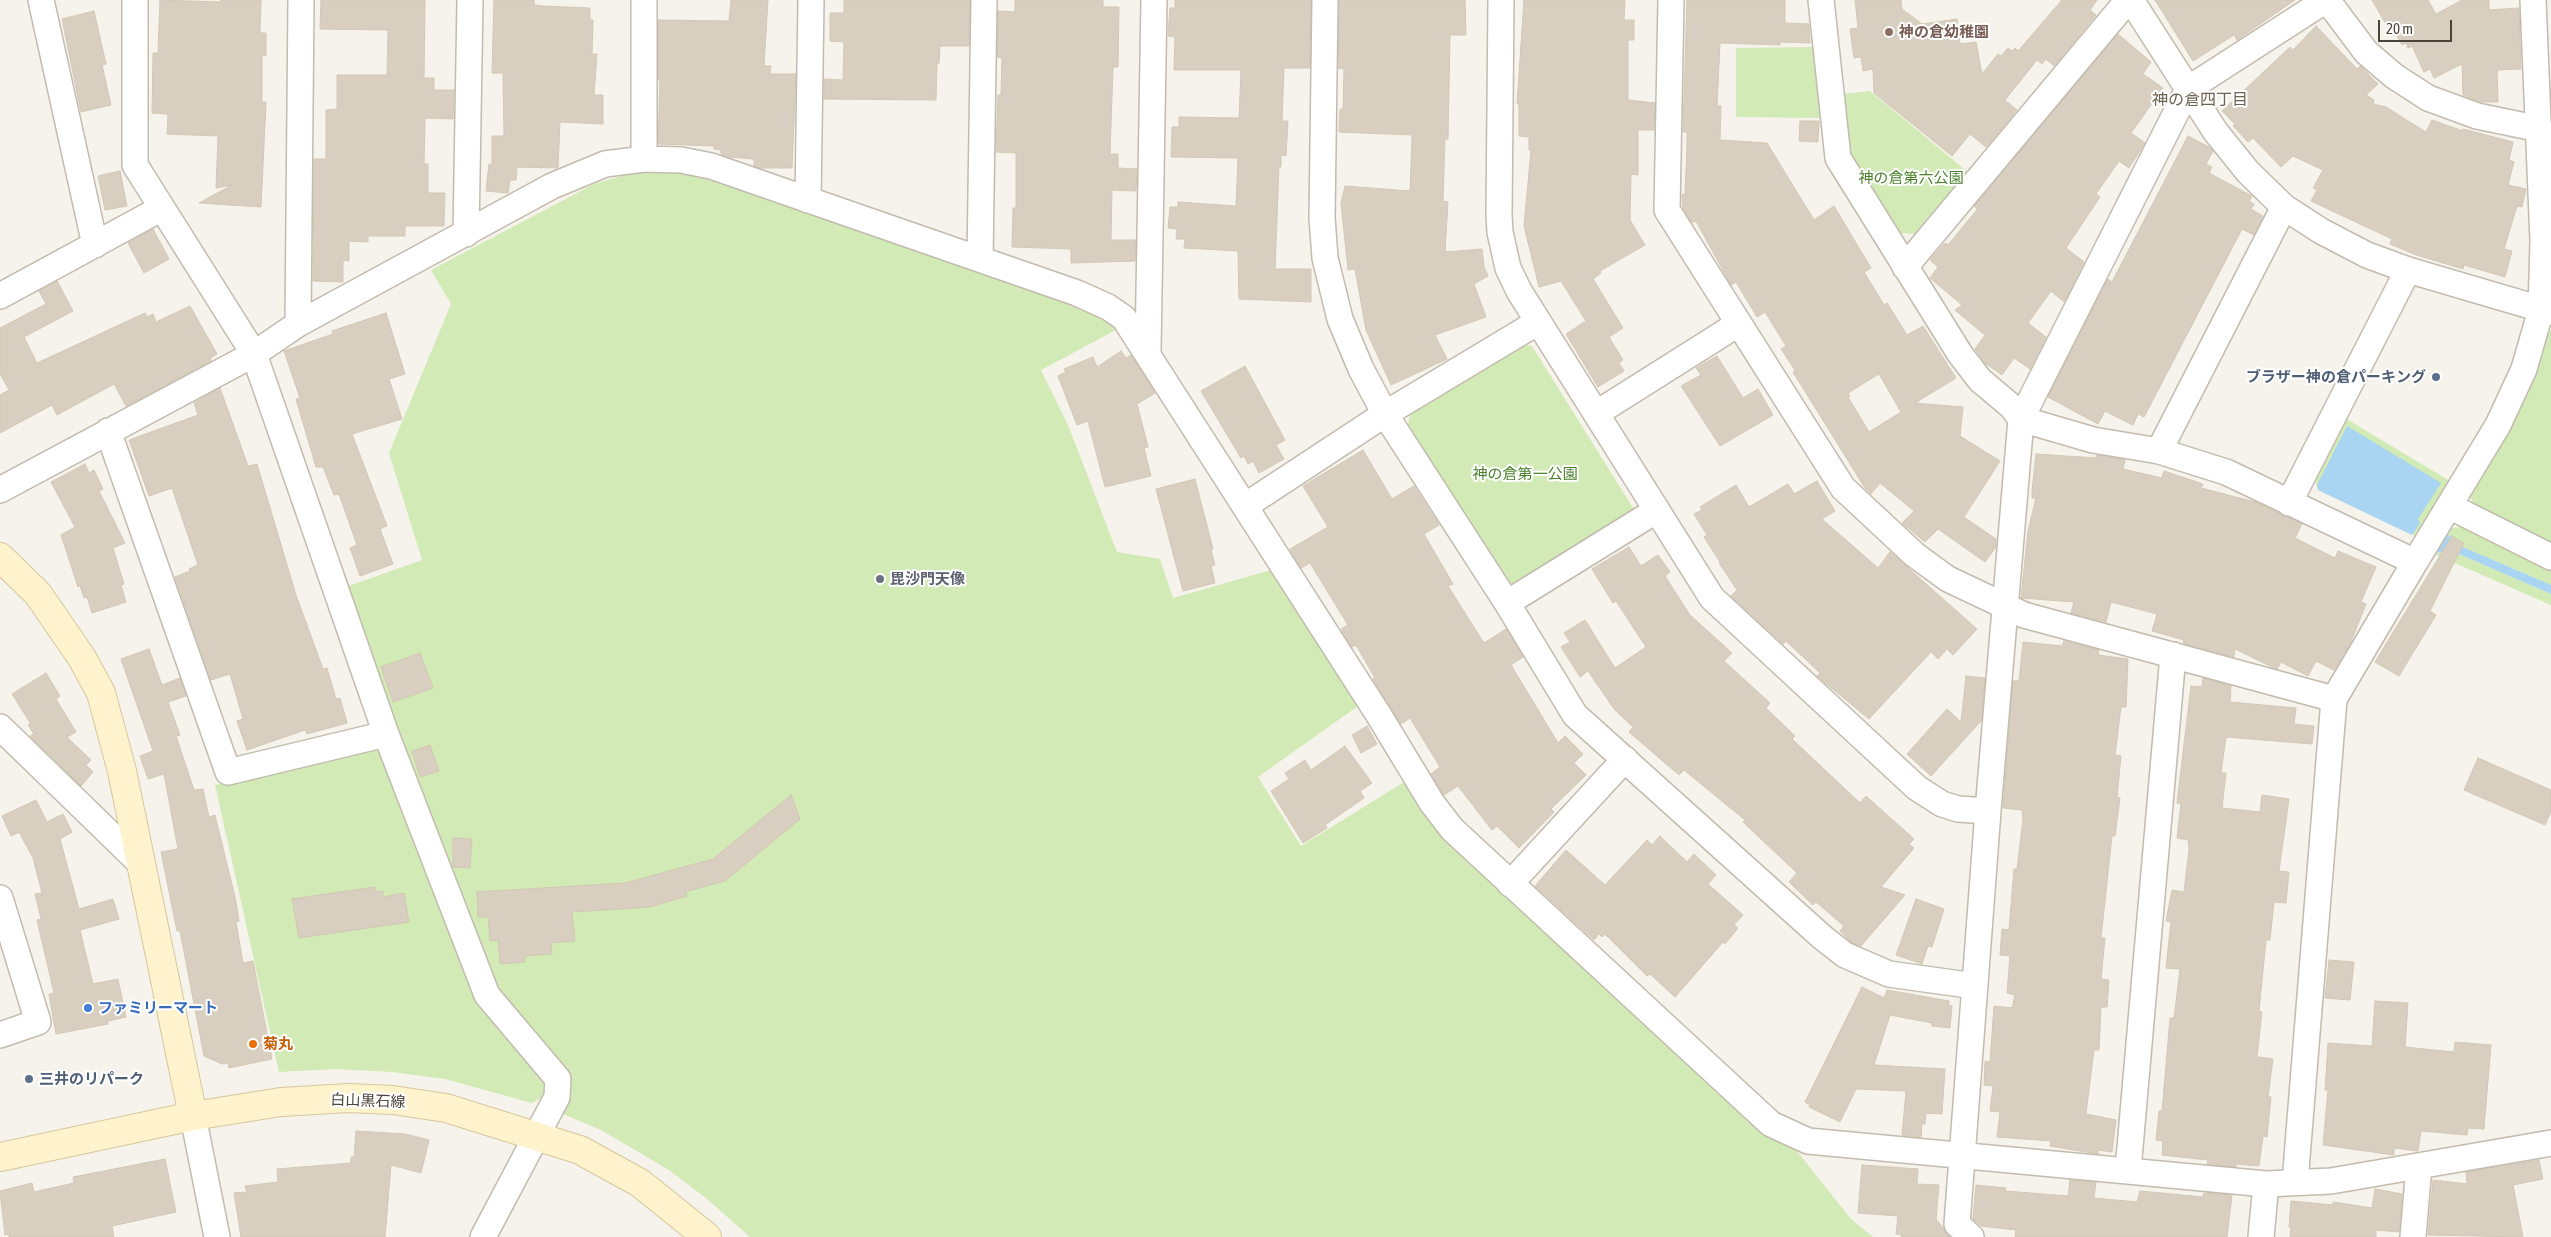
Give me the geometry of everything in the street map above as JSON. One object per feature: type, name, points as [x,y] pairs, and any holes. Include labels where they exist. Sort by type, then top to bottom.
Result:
[{"type":"street","points":[[41,0],[95,244]]},
{"type":"street","points":[[135,0],[135,165],[254,354],[386,734],[487,995],[558,1079],[557,1096],[482,1237]]},
{"type":"street","points":[[298,324],[301,0]]},
{"type":"street","points":[[466,234],[470,0]]},
{"type":"street","points":[[644,0],[644,159]]},
{"type":"street","points":[[808,200],[811,0]]},
{"type":"street","points":[[980,259],[984,0]]},
{"type":"street","points":[[1148,352],[1154,0]]},
{"type":"street","points":[[1325,0],[1322,218],[1325,258],[1340,319],[1361,369],[1386,414],[1507,603],[1575,714],[1822,937],[1845,955],[1889,974],[1975,986]]},
{"type":"street","points":[[1501,0],[1500,232],[1508,268],[1538,322],[1598,413],[1712,598],[1917,788],[1942,804],[1958,809],[1988,811]]},
{"type":"street","points":[[1671,0],[1667,210],[1843,488],[1915,555],[1948,579],[2005,607],[2024,615],[2334,699]]},
{"type":"street","points":[[1821,0],[1838,158],[1960,354],[1980,380],[2012,407],[2021,419],[2093,440],[2160,451],[2226,472],[2415,562]]},
{"type":"street","points":[[1905,267],[2129,0],[2215,131],[2248,172],[2284,206],[2321,231],[2367,255],[2408,270],[2546,311]]},
{"type":"street","points":[[1971,1237],[1957,1224],[1988,811],[2021,419],[2188,89],[2327,0],[2366,52],[2394,76],[2428,98],[2477,116],[2540,129]]},
{"type":"street","points":[[2295,1182],[2334,699],[2498,425],[2524,369],[2546,311],[2540,129],[2533,0]]},
{"type":"street","points":[[0,490],[254,354],[298,324],[552,186],[605,164],[644,159],[681,160],[703,164],[1077,293],[1108,306],[1124,318],[1148,352],[1432,803],[1452,830],[1771,1124],[1808,1141],[1963,1154],[2266,1184],[2331,1181],[2551,1143]]},
{"type":"street","points":[[2160,451],[2284,206]]},
{"type":"street","points":[[0,296],[162,208]]},
{"type":"street","points":[[2289,503],[2408,270]]},
{"type":"street","points":[[1245,506],[1386,414],[1538,322]]},
{"type":"street","points":[[1598,413],[1738,324]]},
{"type":"street","points":[[108,431],[228,772],[386,734]]},
{"type":"street","points":[[2449,506],[2551,557]]},
{"type":"street","points":[[1507,603],[1657,510]]},
{"type":"street","points":[[0,557],[38,594],[82,658],[101,693],[122,771],[218,1237]]},
{"type":"street","points":[[2128,1170],[2173,655]]},
{"type":"street","points":[[0,727],[140,863]]},
{"type":"street","points":[[1510,884],[1625,759]]},
{"type":"street","points":[[0,898],[38,1022],[0,1035]]},
{"type":"street","name":"白山黒石線","points":[[0,1157],[193,1116],[281,1102],[348,1098],[384,1099],[446,1108],[536,1134],[580,1150],[640,1183],[707,1237]]},
{"type":"street","points":[[2414,1237],[2420,1166]]},
{"type":"street","points":[[2261,1237],[2266,1184]]},
{"type":"green space","points":[[1815,47],[1822,118],[1736,117],[1736,48]]},
{"type":"green space","name":"神の倉第六公園","points":[[1870,91],[1969,173],[1919,234],[1898,233],[1850,156],[1843,94]]},
{"type":"green space","points":[[650,172],[682,174],[709,180],[1082,307],[1112,326],[1116,330],[1041,370],[1068,425],[1117,552],[1160,559],[1173,598],[1271,570],[1358,706],[1258,777],[1301,846],[1404,782],[1425,814],[1622,1003],[1770,1138],[1796,1150],[1851,1219],[1873,1237],[750,1237],[707,1199],[669,1170],[601,1130],[563,1114],[570,1074],[497,990],[402,748],[346,587],[422,560],[389,453],[451,304],[431,270],[594,184],[625,175]]},
{"type":"green space","points":[[2551,330],[2551,543],[2473,505],[2470,495],[2546,333]]},
{"type":"green space","name":"神の倉第一公園","points":[[1521,344],[1532,346],[1633,508],[1630,519],[1519,588],[1508,585],[1408,425],[1410,414]]},
{"type":"green space","points":[[2345,418],[2450,481],[2417,537],[2318,490],[2314,477]]},
{"type":"green space","points":[[2462,527],[2551,571],[2551,585],[2456,544],[2447,533],[2449,528]]},
{"type":"green space","points":[[2452,551],[2551,594],[2551,605],[2434,554]]},
{"type":"green space","points":[[373,749],[383,753],[479,1001],[548,1080],[547,1094],[532,1103],[445,1079],[392,1072],[335,1069],[279,1072],[215,785]]},
{"type":"water","points":[[2347,426],[2441,483],[2418,519],[2420,523],[2412,535],[2318,490],[2317,485]]},
{"type":"water","points":[[2447,533],[2456,544],[2551,585],[2551,594],[2452,551],[2435,553]]},
{"type":"building","points":[[160,0],[221,2],[221,0],[261,0],[260,33],[266,33],[266,56],[262,55],[262,102],[266,102],[261,207],[199,203],[232,185],[216,188],[218,136],[167,134],[168,114],[152,113],[153,53],[158,53]]},
{"type":"building","points":[[321,0],[425,0],[424,78],[434,78],[434,90],[454,90],[453,119],[425,118],[424,164],[428,164],[428,193],[445,193],[444,226],[405,226],[405,236],[368,236],[368,242],[349,241],[349,261],[343,260],[343,282],[313,281],[314,159],[326,159],[326,110],[337,109],[337,75],[387,75],[388,30],[320,29]]},
{"type":"building","points":[[494,0],[534,0],[534,5],[590,8],[590,20],[593,20],[592,54],[597,54],[594,95],[603,95],[603,124],[560,122],[558,168],[517,167],[516,180],[510,180],[508,193],[486,191],[489,164],[492,165],[492,136],[504,136],[503,73],[492,73]]},
{"type":"building","points":[[731,0],[768,0],[764,66],[771,66],[770,74],[796,74],[792,168],[761,168],[754,166],[754,159],[729,157],[721,154],[721,150],[714,149],[714,146],[658,144],[660,80],[658,80],[658,20],[729,21]]},
{"type":"building","points":[[844,0],[970,0],[969,46],[940,46],[939,63],[937,63],[936,100],[824,99],[824,79],[843,80],[844,42],[830,41],[830,13],[844,13]]},
{"type":"building","points":[[1015,0],[1103,0],[1103,7],[1119,7],[1118,67],[1113,67],[1110,154],[1118,154],[1118,168],[1137,169],[1136,191],[1112,190],[1111,240],[1136,240],[1135,261],[1071,263],[1071,249],[1012,247],[1013,208],[1016,208],[1016,153],[996,152],[998,95],[1001,95],[1002,58],[997,57],[998,11],[1015,12]]},
{"type":"building","points":[[1175,0],[1311,0],[1310,68],[1284,68],[1282,121],[1288,121],[1286,156],[1281,155],[1281,167],[1279,167],[1275,269],[1311,269],[1311,302],[1239,299],[1238,251],[1184,248],[1185,239],[1176,239],[1177,229],[1168,228],[1170,207],[1178,207],[1178,202],[1236,206],[1238,158],[1171,157],[1172,127],[1179,127],[1179,117],[1239,118],[1241,70],[1174,70],[1175,37],[1168,36],[1170,8],[1175,8]]},
{"type":"building","points":[[1339,0],[1465,0],[1466,35],[1450,35],[1448,139],[1445,139],[1443,201],[1448,202],[1445,252],[1482,249],[1484,267],[1488,276],[1474,284],[1486,317],[1435,335],[1447,359],[1391,385],[1366,330],[1355,269],[1348,270],[1341,203],[1345,186],[1410,191],[1412,135],[1339,132],[1340,109],[1343,109],[1344,69],[1338,68]]},
{"type":"building","points":[[1524,0],[1625,0],[1624,20],[1634,20],[1634,40],[1628,40],[1628,100],[1655,103],[1654,130],[1638,130],[1638,175],[1631,174],[1630,220],[1645,245],[1600,271],[1601,273],[1593,279],[1623,328],[1609,337],[1623,360],[1619,363],[1624,371],[1598,387],[1566,334],[1586,321],[1561,281],[1539,287],[1524,226],[1531,150],[1529,150],[1529,137],[1519,136],[1519,104],[1517,104]]},
{"type":"building","points":[[1687,0],[1785,0],[1785,23],[1809,24],[1810,43],[1780,42],[1780,45],[1720,43],[1717,106],[1721,106],[1720,140],[1767,143],[1814,220],[1834,206],[1871,268],[1864,272],[1884,305],[1887,303],[1907,335],[1923,326],[1956,378],[1915,403],[1963,407],[1960,436],[2000,461],[1964,517],[1996,539],[1996,547],[1985,562],[1938,529],[1925,542],[1902,523],[1914,511],[1880,483],[1871,494],[1865,488],[1793,372],[1795,370],[1781,349],[1786,346],[1765,312],[1757,317],[1736,282],[1731,285],[1696,221],[1692,223],[1683,209],[1682,195],[1685,194],[1687,132],[1683,132]],"holes":[[[1879,374],[1901,412],[1869,432],[1848,397],[1850,396],[1848,393]]]},
{"type":"building","points":[[1855,0],[1901,0],[1902,9],[1922,24],[1957,19],[1960,44],[1976,42],[1982,74],[1998,54],[2001,56],[2008,48],[2012,51],[2015,48],[2018,51],[2062,0],[2097,0],[2090,10],[2096,15],[2054,66],[2046,59],[2042,64],[2037,60],[2005,100],[2017,110],[1986,147],[1970,134],[1952,156],[1874,93],[1873,69],[1863,71],[1861,57],[1854,58],[1850,29],[1858,28]]},
{"type":"building","points":[[2155,0],[2295,0],[2237,40],[2234,35],[2193,61]]},
{"type":"building","points":[[2372,0],[2428,0],[2436,14],[2462,0],[2489,0],[2489,10],[2519,8],[2521,69],[2497,70],[2498,102],[2481,102],[2463,95],[2462,64],[2434,78],[2430,69],[2424,72],[2412,46],[2408,48],[2406,43],[2402,45],[2390,24],[2387,26]]},
{"type":"building","points":[[94,11],[106,64],[102,65],[111,105],[81,112],[62,19]]},
{"type":"building","points":[[2316,26],[2357,69],[2360,66],[2378,84],[2366,95],[2374,100],[2373,104],[2386,107],[2426,132],[2432,120],[2463,131],[2463,129],[2513,142],[2509,160],[2514,162],[2508,185],[2526,189],[2522,207],[2517,206],[2504,249],[2512,251],[2505,277],[2464,265],[2463,269],[2416,255],[2390,244],[2392,239],[2311,201],[2317,190],[2313,188],[2323,170],[2293,156],[2281,167],[2253,138],[2248,142],[2233,126],[2235,124],[2222,111],[2290,47],[2293,50]]},
{"type":"building","points":[[2118,34],[2151,62],[2143,74],[2163,88],[2131,133],[2145,143],[2129,168],[2119,161],[2096,194],[2100,197],[2066,248],[2084,262],[2064,302],[2051,291],[2028,323],[2046,337],[2030,369],[2014,358],[2002,375],[1985,363],[1975,349],[1985,335],[1955,310],[1962,305],[1930,278],[1938,267],[1930,260],[1945,243],[1948,245],[1976,211],[1977,209],[1974,206]]},
{"type":"building","points":[[1800,121],[1819,121],[1818,142],[1799,141]]},
{"type":"building","points":[[2188,136],[2213,151],[2206,164],[2212,167],[2209,173],[2252,196],[2249,201],[2254,204],[2251,209],[2263,216],[2254,235],[2242,229],[2144,417],[2138,414],[2133,425],[2105,411],[2098,424],[2048,397],[2108,279],[2112,282]]},
{"type":"building","points":[[120,171],[127,206],[105,210],[98,176]]},
{"type":"building","points":[[153,229],[169,259],[144,273],[128,243]]},
{"type":"building","points":[[57,281],[73,311],[24,337],[37,363],[145,313],[147,317],[153,314],[156,322],[190,306],[217,354],[210,358],[211,361],[126,406],[114,384],[57,415],[52,405],[0,433],[0,395],[9,390],[0,374],[0,328],[46,304],[39,291]]},
{"type":"building","points":[[386,313],[405,374],[389,379],[402,419],[352,434],[387,526],[380,529],[393,564],[360,576],[350,548],[357,545],[339,494],[334,495],[323,467],[316,467],[296,399],[300,398],[284,351],[333,334],[332,331]]},
{"type":"building","points":[[1121,351],[1126,358],[1131,355],[1155,393],[1137,404],[1148,447],[1144,448],[1151,476],[1105,487],[1088,421],[1077,425],[1058,376],[1066,372],[1064,369],[1093,357],[1097,367]]},
{"type":"building","points":[[1717,356],[1743,398],[1758,389],[1773,415],[1720,446],[1681,386],[1701,375],[1696,368]]},
{"type":"building","points":[[1245,366],[1285,440],[1276,445],[1284,459],[1259,473],[1253,461],[1248,464],[1244,456],[1241,458],[1201,391]]},
{"type":"building","points":[[220,388],[248,466],[257,464],[296,595],[323,669],[327,668],[336,699],[340,698],[347,723],[307,734],[305,730],[247,750],[237,721],[243,719],[230,674],[211,680],[175,577],[190,571],[189,569],[198,565],[172,488],[149,496],[129,440],[198,415],[194,403]]},
{"type":"building","points":[[1363,450],[1392,499],[1414,486],[1439,525],[1424,534],[1453,584],[1448,586],[1484,643],[1506,629],[1523,657],[1511,665],[1558,743],[1565,736],[1583,754],[1574,763],[1586,775],[1551,809],[1554,812],[1519,848],[1497,826],[1492,830],[1458,786],[1444,795],[1431,774],[1440,767],[1410,718],[1401,724],[1373,679],[1375,678],[1356,645],[1352,647],[1341,629],[1348,625],[1310,563],[1301,568],[1290,549],[1328,527],[1303,486]]},
{"type":"building","points":[[2036,454],[2096,458],[2097,455],[2125,460],[2123,469],[2162,478],[2164,471],[2203,484],[2201,488],[2255,502],[2302,524],[2295,538],[2335,558],[2338,551],[2376,567],[2361,602],[2366,604],[2350,644],[2334,670],[2316,661],[2308,676],[2281,662],[2277,669],[2235,649],[2234,657],[2183,643],[2184,640],[2152,631],[2157,614],[2111,602],[2106,622],[2071,613],[2074,602],[2021,598],[2028,531],[2036,498],[2032,498],[2032,491]]},
{"type":"building","points":[[85,464],[89,473],[94,470],[103,489],[99,491],[125,543],[113,548],[124,584],[121,585],[126,602],[92,613],[87,597],[84,598],[80,586],[78,587],[61,535],[75,527],[51,482]]},
{"type":"building","points":[[1195,479],[1213,549],[1211,550],[1215,565],[1211,566],[1215,583],[1183,591],[1156,489]]},
{"type":"building","points":[[1817,481],[1835,511],[1822,519],[1878,568],[1890,552],[1977,629],[1953,655],[1947,649],[1938,659],[1931,652],[1869,719],[1817,676],[1820,673],[1786,641],[1783,644],[1731,596],[1737,590],[1704,537],[1707,535],[1694,514],[1702,510],[1700,507],[1736,485],[1749,507],[1788,484],[1794,494]]},
{"type":"building","points":[[2452,536],[2464,543],[2430,611],[2436,615],[2399,676],[2375,662]]},
{"type":"building","points":[[1629,547],[1641,566],[1658,555],[1670,572],[1665,576],[1690,615],[1732,653],[1724,661],[1770,703],[1766,708],[1795,736],[1792,739],[1860,803],[1866,796],[1914,839],[1909,844],[1914,848],[1881,887],[1905,895],[1861,946],[1852,943],[1840,931],[1844,926],[1816,902],[1813,905],[1789,882],[1797,873],[1743,822],[1745,820],[1684,770],[1679,775],[1629,732],[1633,727],[1614,709],[1588,671],[1580,677],[1561,647],[1570,642],[1564,633],[1585,620],[1615,668],[1646,647],[1616,601],[1613,603],[1592,569]]},
{"type":"building","points":[[2064,641],[2099,650],[2098,655],[2128,659],[2126,707],[2121,707],[2115,755],[2121,756],[2117,797],[2120,798],[2115,836],[2112,836],[2101,938],[2105,938],[2101,979],[2109,980],[2107,1007],[2101,1007],[2099,1050],[2094,1050],[2086,1114],[2116,1120],[2112,1152],[2098,1150],[2098,1154],[2050,1146],[2051,1141],[1997,1137],[2000,1112],[1990,1111],[1993,1086],[1984,1085],[1985,1061],[1990,1062],[1994,1006],[2012,1008],[2015,995],[2007,993],[2010,956],[2000,955],[2002,929],[2009,930],[2014,869],[2017,869],[2023,819],[2022,810],[2003,808],[2013,681],[2019,681],[2023,642],[2062,646]]},
{"type":"building","points":[[149,649],[162,685],[180,678],[186,696],[168,702],[180,735],[176,736],[194,790],[203,789],[209,817],[215,815],[235,897],[239,921],[236,922],[243,963],[253,961],[272,1059],[229,1068],[228,1063],[222,1064],[204,1056],[180,931],[177,931],[161,852],[178,849],[164,774],[148,779],[140,756],[153,751],[121,659]]},
{"type":"building","points":[[420,653],[433,688],[393,702],[381,667]]},
{"type":"building","points":[[46,673],[60,696],[56,699],[76,732],[67,737],[91,760],[86,765],[93,772],[81,786],[30,736],[34,734],[28,725],[31,724],[12,694]]},
{"type":"building","points":[[1966,676],[1985,678],[1981,721],[1931,776],[1907,754],[1947,709],[1961,722]]},
{"type":"building","points":[[2203,678],[2231,686],[2230,702],[2296,708],[2294,724],[2314,726],[2312,744],[2226,737],[2221,773],[2226,773],[2222,808],[2260,812],[2262,795],[2289,799],[2279,871],[2289,872],[2286,903],[2274,902],[2270,940],[2266,940],[2259,1011],[2262,1012],[2257,1057],[2273,1059],[2268,1097],[2271,1097],[2267,1137],[2263,1136],[2259,1166],[2236,1164],[2236,1167],[2207,1164],[2208,1160],[2162,1155],[2163,1141],[2156,1140],[2159,1111],[2162,1111],[2170,1018],[2174,1018],[2180,969],[2166,968],[2171,922],[2166,921],[2172,890],[2184,892],[2189,849],[2188,840],[2177,838],[2181,804],[2177,803],[2191,686],[2202,687]]},
{"type":"building","points":[[1367,726],[1377,744],[1361,753],[1352,735]]},
{"type":"building","points":[[430,745],[439,771],[420,777],[412,751]]},
{"type":"building","points":[[1345,746],[1372,783],[1360,791],[1364,798],[1325,825],[1327,828],[1303,843],[1271,791],[1289,779],[1285,773],[1305,760],[1311,770]]},
{"type":"building","points":[[2478,758],[2551,790],[2551,811],[2545,825],[2464,790]]},
{"type":"building","points":[[791,795],[800,819],[725,881],[685,892],[687,896],[650,907],[572,912],[575,941],[551,943],[552,954],[525,956],[525,962],[500,964],[498,940],[490,941],[488,917],[478,917],[477,892],[625,883],[713,859]]},
{"type":"building","points":[[36,800],[47,822],[63,814],[72,832],[60,839],[79,909],[113,899],[119,919],[80,930],[93,984],[118,979],[126,1017],[108,1021],[108,1024],[56,1034],[49,994],[54,993],[37,920],[41,919],[35,894],[42,893],[33,858],[19,832],[11,836],[2,816]]},
{"type":"building","points":[[1660,836],[1687,862],[1694,854],[1716,875],[1708,884],[1743,915],[1734,925],[1738,928],[1725,944],[1723,942],[1675,997],[1650,974],[1647,976],[1605,934],[1602,937],[1599,934],[1594,940],[1535,886],[1566,850],[1605,885],[1647,840],[1652,845]]},
{"type":"building","points":[[453,838],[472,839],[470,868],[453,867]]},
{"type":"building","points":[[375,887],[375,892],[383,891],[383,897],[404,893],[409,922],[299,938],[292,899]]},
{"type":"building","points":[[1916,899],[1944,909],[1932,947],[1928,946],[1922,964],[1896,955]]},
{"type":"building","points":[[2329,960],[2354,962],[2350,1000],[2325,998]]},
{"type":"building","points":[[1862,987],[1884,998],[1887,990],[1949,1001],[1949,1006],[1952,1006],[1950,1028],[1932,1026],[1932,1023],[1890,1015],[1874,1065],[1945,1069],[1942,1114],[1926,1113],[1925,1124],[1922,1124],[1921,1137],[1902,1135],[1906,1091],[1856,1089],[1840,1122],[1809,1107],[1810,1105],[1805,1102]]},
{"type":"building","points":[[2375,1001],[2408,1003],[2405,1047],[2454,1052],[2455,1042],[2491,1045],[2484,1129],[2468,1128],[2467,1135],[2421,1131],[2418,1151],[2394,1148],[2394,1155],[2323,1145],[2328,1090],[2325,1090],[2328,1043],[2372,1046]]},
{"type":"building","points":[[356,1131],[405,1134],[429,1140],[421,1173],[391,1165],[385,1237],[241,1237],[234,1193],[247,1192],[245,1186],[278,1182],[277,1169],[351,1163],[351,1157],[354,1157]]},
{"type":"building","points":[[165,1159],[176,1212],[112,1226],[114,1237],[9,1237],[9,1234],[5,1235],[0,1191],[32,1183],[34,1192],[74,1183],[73,1177]]},
{"type":"building","points":[[2539,1160],[2543,1179],[2513,1185],[2523,1237],[2428,1235],[2433,1180],[2467,1184],[2466,1172]]},
{"type":"building","points":[[1862,1165],[1918,1169],[1917,1184],[1939,1185],[1936,1219],[1950,1237],[1901,1237],[1902,1235],[1896,1234],[1898,1216],[1858,1213]]},
{"type":"building","points":[[2070,1180],[2096,1182],[2094,1198],[2137,1202],[2140,1191],[2203,1197],[2204,1193],[2232,1195],[2227,1237],[2015,1237],[2016,1230],[1981,1226],[1973,1219],[1976,1185],[2006,1188],[2005,1191],[2068,1196]]},
{"type":"building","points":[[2375,1189],[2402,1194],[2399,1232],[2376,1230],[2376,1237],[2290,1237],[2291,1201],[2333,1205],[2333,1202],[2372,1208]]},
{"type":"place","name":"神の倉幼稚園","points":[[1889,32]]},
{"type":"place","name":"ブラザー神の倉パーキング","points":[[2436,377]]},
{"type":"place","name":"毘沙門天像","points":[[880,579]]},
{"type":"place","name":"ファミリーマート","points":[[88,1008]]},
{"type":"place","name":"菊丸","points":[[253,1044]]},
{"type":"place","name":"三井のリパーク","points":[[29,1079]]},
{"type":"district","name":"神の倉四丁目","points":[[2200,100]]}]
